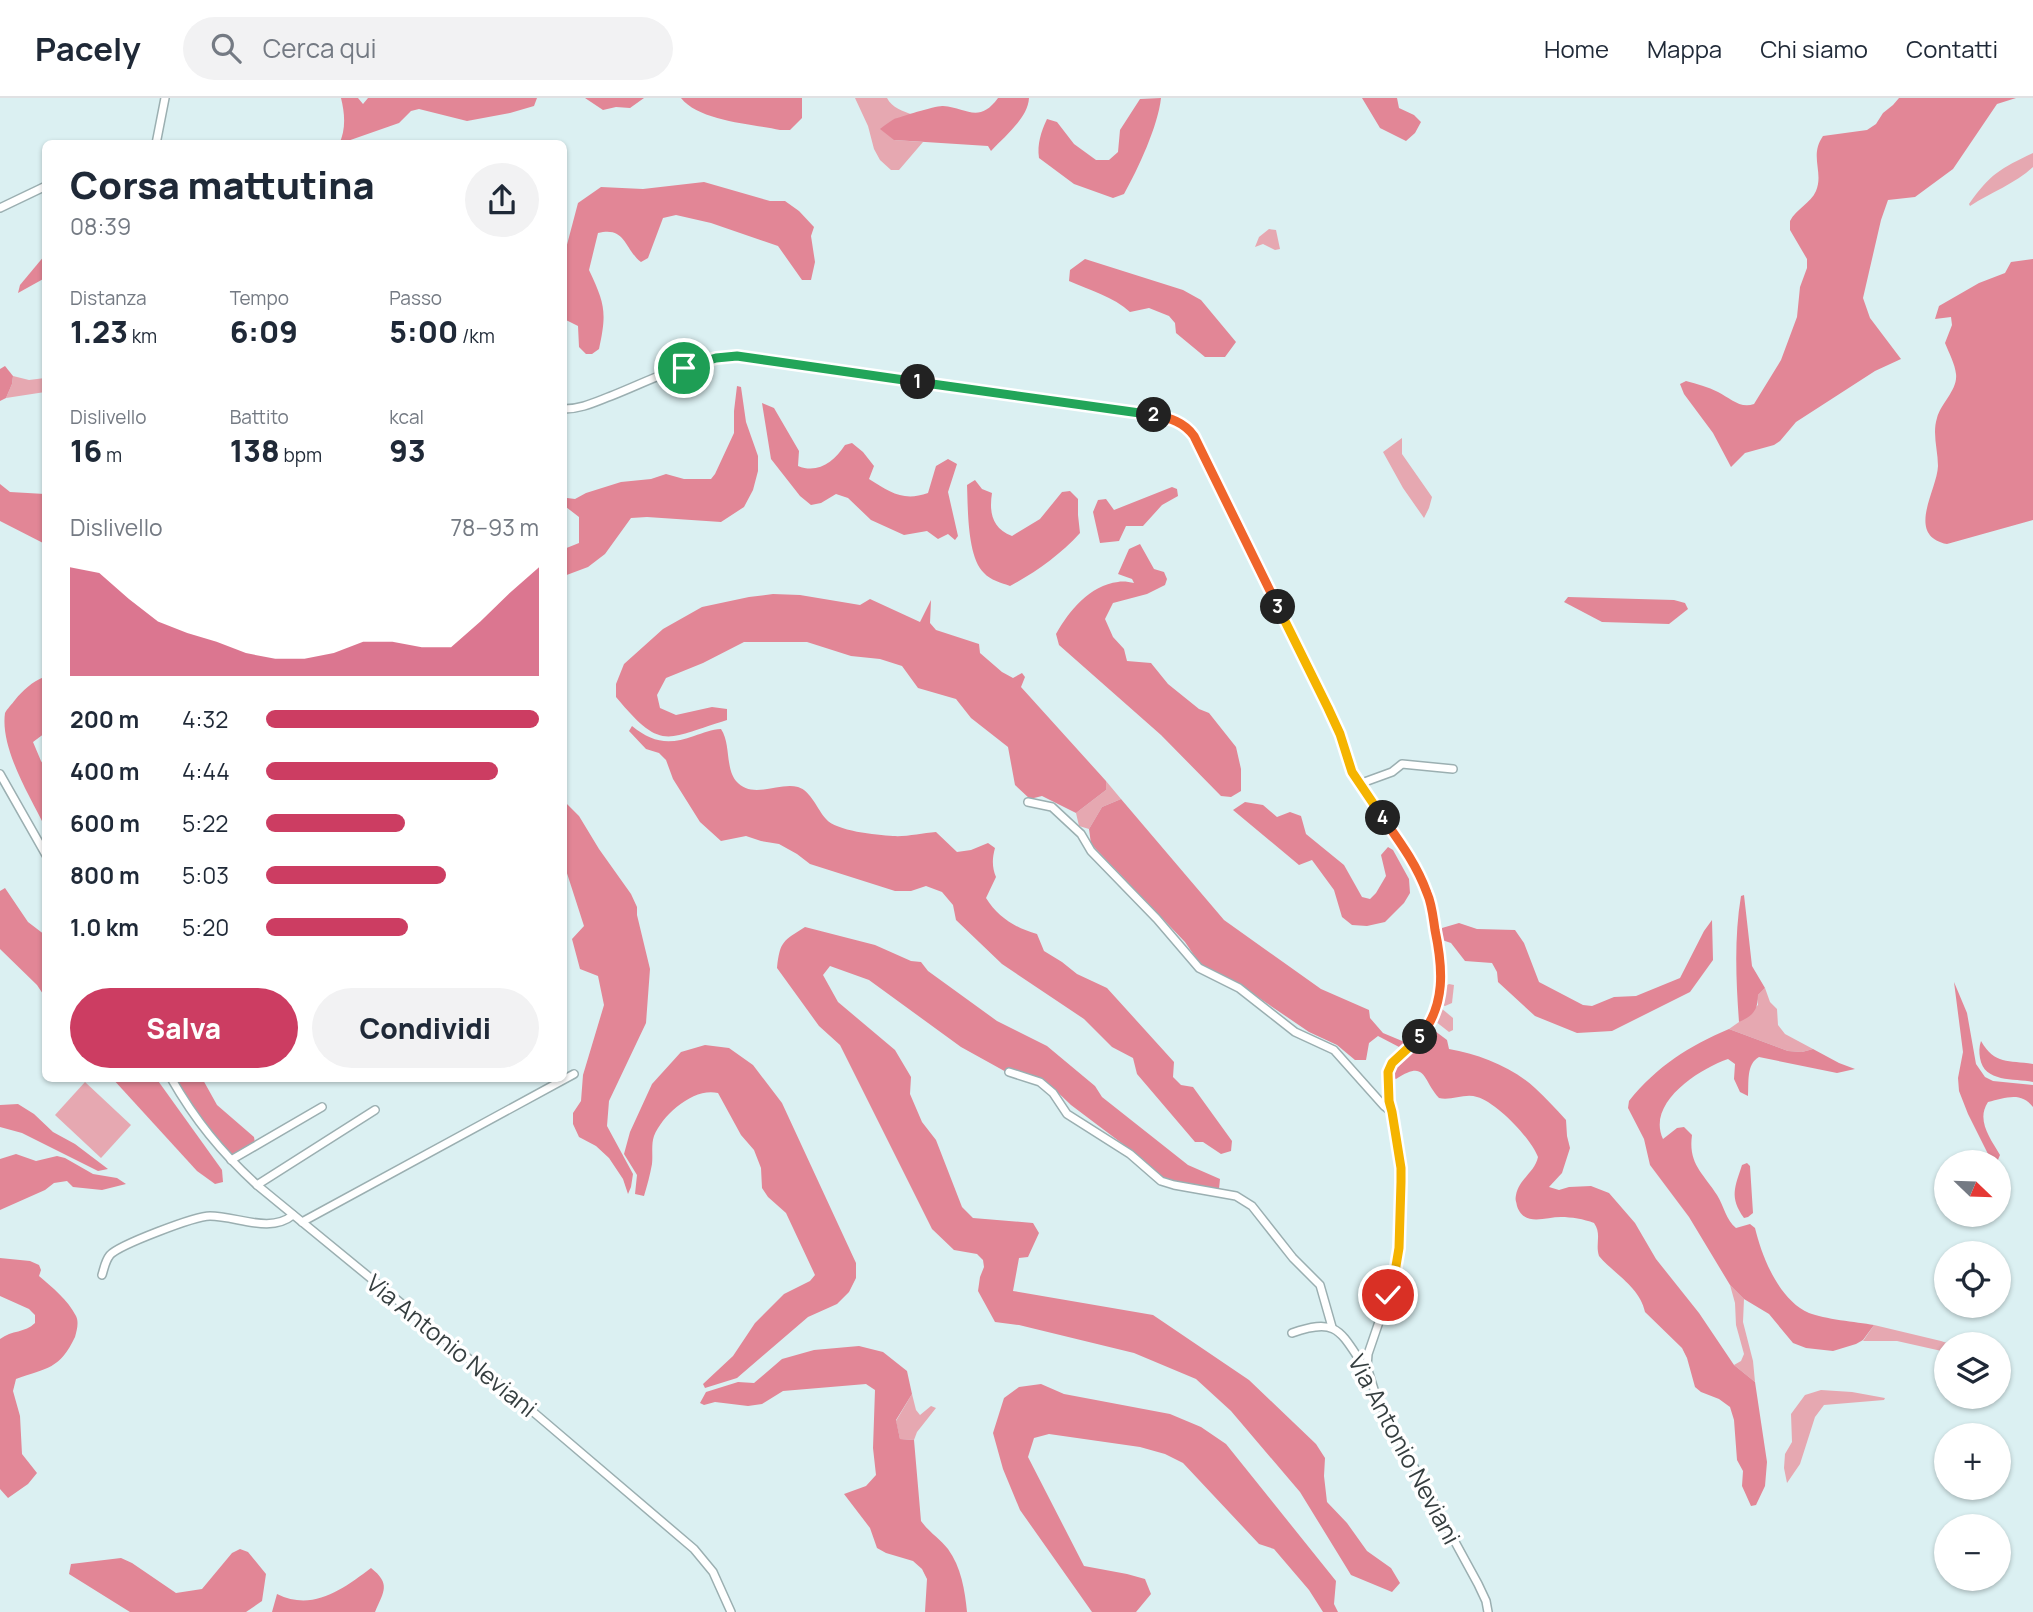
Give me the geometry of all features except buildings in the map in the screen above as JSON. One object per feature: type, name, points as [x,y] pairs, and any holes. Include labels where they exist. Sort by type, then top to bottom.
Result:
[{"type":"street","points":[[157,140],[165,98]]},
{"type":"street","points":[[0,208],[42,188]]},
{"type":"street","points":[[567,409],[586,406],[716,358],[737,356],[1145,413],[1167,417],[1181,423],[1192,433],[1328,708],[1340,734],[1347,761],[1359,784],[1418,871],[1428,895],[1440,958],[1440,994],[1434,1014],[1425,1031],[1392,1063],[1388,1072],[1389,1101],[1401,1168],[1399,1248],[1394,1278],[1368,1354],[1367,1367]]},
{"type":"street","points":[[1359,784],[1392,772],[1402,764],[1454,769]]},
{"type":"street","points":[[0,774],[42,848]]},
{"type":"street","points":[[1028,802],[1052,807],[1081,834],[1099,860],[1157,919],[1199,968],[1239,988],[1295,1032],[1335,1049],[1392,1112]]},
{"type":"street","points":[[1009,1072],[1040,1082],[1053,1093],[1067,1114],[1129,1154],[1161,1181],[1236,1196],[1252,1206],[1293,1258],[1320,1285],[1332,1327],[1307,1328],[1293,1333]]},
{"type":"street","points":[[567,1076],[574,1073]]},
{"type":"street","name":"Via Antonio Neviani","points":[[173,1082],[189,1110],[230,1160],[257,1185],[518,1399],[689,1544],[711,1569],[731,1612]]},
{"type":"street","points":[[302,1222],[496,1112],[556,1082]]},
{"type":"street","points":[[230,1160],[322,1107]]},
{"type":"street","points":[[257,1185],[374,1110]]},
{"type":"street","points":[[102,1275],[110,1254],[130,1242],[204,1216],[279,1223],[293,1215]]},
{"type":"street","name":"Via Antonio Neviani","points":[[1332,1327],[1342,1334],[1367,1367],[1377,1399],[1473,1576],[1486,1601],[1488,1612]]},
{"type":"shaded area","points":[[341,98],[358,98],[363,104],[368,98],[537,98],[534,106],[467,121],[419,109],[411,111],[399,123],[350,140],[340,140],[343,110]]},
{"type":"shaded area","points":[[585,98],[644,98],[630,108],[603,110]]},
{"type":"shaded area","points":[[681,98],[802,98],[802,118],[790,130],[780,130],[713,117],[689,106]]},
{"type":"shaded area","points":[[855,98],[887,98],[895,107],[913,115],[893,120],[894,140],[923,142],[899,170],[891,170],[880,160]]},
{"type":"shaded area","points":[[998,98],[1029,98],[1020,120],[991,151],[988,146],[894,140],[880,129],[894,119],[939,106],[979,112],[991,106]]},
{"type":"shaded area","points":[[1161,98],[1152,134],[1124,194],[1113,198],[1074,184],[1039,158],[1040,138],[1047,119],[1057,122],[1074,144],[1096,160],[1109,160],[1118,152],[1120,130],[1140,99]]},
{"type":"shaded area","points":[[1362,98],[1397,98],[1399,108],[1414,115],[1421,122],[1415,133],[1406,141],[1380,128]]},
{"type":"shaded area","points":[[1899,98],[2016,98],[1997,104],[1953,169],[1915,197],[1888,200],[1863,298],[1870,318],[1901,359],[1875,371],[1796,422],[1774,445],[1745,453],[1731,467],[1713,433],[1684,394],[1680,384],[1686,381],[1714,390],[1740,404],[1754,404],[1781,360],[1797,317],[1800,287],[1807,268],[1807,259],[1790,230],[1790,221],[1816,191],[1819,143],[1823,136],[1867,130],[1876,124]]},
{"type":"shaded area","points":[[2033,153],[2033,167],[2026,173],[1970,206],[1990,178]]},
{"type":"shaded area","points":[[704,182],[770,201],[785,201],[814,227],[811,236],[815,262],[811,280],[802,280],[778,246],[711,223],[676,215],[663,218],[648,258],[641,262],[619,236],[607,232],[598,233],[589,270],[601,300],[604,317],[599,349],[592,354],[586,354],[579,347],[578,326],[567,320],[567,245],[578,203],[601,187],[643,189]]},
{"type":"shaded area","points":[[1269,229],[1276,230],[1280,249],[1275,250],[1263,244],[1255,247],[1259,237]]},
{"type":"shaded area","points":[[42,259],[42,280],[18,293],[20,285]]},
{"type":"shaded area","points":[[1085,259],[1183,290],[1201,300],[1236,342],[1225,357],[1205,357],[1176,333],[1175,323],[1169,316],[1149,308],[1130,312],[1109,298],[1069,281],[1070,270]]},
{"type":"shaded area","points":[[2033,259],[2033,520],[1947,544],[1935,539],[1928,532],[1925,522],[1938,466],[1936,424],[1939,412],[1956,380],[1945,343],[1952,325],[1951,317],[1935,319],[1939,306],[1979,283],[2005,273],[2011,262]]},
{"type":"shaded area","points":[[5,366],[13,376],[12,384],[6,398],[0,401],[0,369]]},
{"type":"shaded area","points":[[13,376],[29,380],[42,378],[42,392],[6,398]]},
{"type":"shaded area","points":[[737,386],[741,387],[746,422],[758,456],[758,471],[753,490],[744,507],[721,522],[631,518],[605,554],[588,567],[567,575],[567,548],[579,543],[579,517],[567,508],[567,498],[575,499],[621,482],[651,479],[666,474],[684,479],[711,479],[734,433]]},
{"type":"shaded area","points":[[762,403],[774,408],[799,451],[798,466],[812,468],[825,465],[836,457],[845,445],[852,443],[874,466],[869,479],[890,492],[919,496],[928,493],[936,466],[948,459],[957,464],[948,492],[958,536],[955,540],[948,534],[938,539],[927,531],[904,535],[871,520],[848,498],[836,494],[821,503],[811,505],[800,496],[771,459]]},
{"type":"shaded area","points":[[1402,438],[1402,454],[1432,497],[1424,518],[1383,452]]},
{"type":"shaded area","points":[[975,480],[982,489],[992,493],[993,519],[1005,533],[1012,536],[1040,519],[1062,492],[1070,491],[1078,499],[1080,533],[1047,562],[1010,586],[993,579],[978,566],[971,544],[967,485]]},
{"type":"shaded area","points":[[0,484],[10,492],[42,494],[42,542],[0,521]]},
{"type":"shaded area","points":[[1172,487],[1177,489],[1178,496],[1162,505],[1143,526],[1126,526],[1119,541],[1100,543],[1093,512],[1098,500],[1106,499],[1114,510]]},
{"type":"shaded area","points":[[1140,544],[1154,569],[1164,572],[1167,579],[1165,585],[1147,594],[1113,603],[1105,619],[1113,637],[1124,649],[1127,661],[1151,663],[1168,684],[1199,709],[1209,713],[1236,747],[1241,769],[1241,791],[1231,797],[1221,796],[1161,735],[1059,645],[1056,634],[1081,601],[1108,584],[1134,583],[1132,579],[1118,574],[1129,549]]},
{"type":"shaded area","points":[[773,594],[800,595],[860,605],[870,599],[920,622],[931,600],[930,623],[936,630],[979,644],[980,653],[1013,678],[1022,673],[1025,677],[1021,687],[1106,781],[1106,790],[1076,813],[1042,796],[1030,799],[1015,785],[1008,747],[971,718],[956,699],[918,688],[902,666],[880,659],[851,656],[807,642],[744,642],[666,678],[657,695],[660,708],[676,715],[712,707],[727,709],[727,720],[677,736],[655,733],[644,726],[616,697],[616,684],[624,664],[663,629],[702,607]]},
{"type":"shaded area","points":[[1568,597],[1674,600],[1685,603],[1688,609],[1669,624],[1602,622],[1564,602]]},
{"type":"shaded area","points":[[42,678],[42,735],[33,742],[42,762],[42,821],[12,757],[5,727],[5,713],[8,708]]},
{"type":"shaded area","points":[[632,726],[647,736],[662,741],[685,739],[721,729],[733,775],[742,787],[757,790],[790,786],[803,789],[826,819],[838,827],[893,836],[936,832],[957,852],[988,843],[995,848],[993,863],[996,877],[986,898],[991,905],[1008,921],[1037,934],[1044,951],[1077,974],[1107,988],[1174,1062],[1173,1077],[1181,1085],[1193,1087],[1232,1141],[1231,1151],[1221,1154],[1203,1142],[1195,1142],[1137,1074],[1133,1058],[1112,1047],[1084,1019],[1002,964],[956,920],[953,905],[942,892],[926,886],[911,891],[895,891],[810,864],[779,844],[746,836],[721,841],[700,822],[673,779],[666,760],[659,753],[646,749],[629,731]]},
{"type":"shaded area","points":[[1106,781],[1121,799],[1102,807],[1089,829],[1079,826],[1076,813],[1106,790]]},
{"type":"shaded area","points":[[1121,799],[1224,920],[1321,989],[1369,1010],[1370,1018],[1383,1033],[1407,1043],[1401,1048],[1378,1036],[1369,1043],[1366,1060],[1355,1060],[1337,1045],[1309,1032],[1246,989],[1200,964],[1185,942],[1091,844],[1089,829],[1102,807]]},
{"type":"shaded area","points":[[1245,802],[1263,805],[1277,817],[1290,812],[1301,816],[1306,834],[1344,865],[1362,897],[1370,899],[1386,876],[1381,855],[1388,847],[1393,850],[1409,879],[1410,893],[1385,922],[1367,926],[1352,925],[1342,917],[1334,890],[1312,860],[1299,865],[1233,810]]},
{"type":"shaded area","points":[[567,804],[579,816],[631,894],[637,907],[650,969],[646,1023],[609,1101],[607,1126],[633,1174],[628,1194],[623,1179],[609,1158],[596,1146],[579,1137],[573,1124],[573,1113],[581,1101],[583,1075],[604,1005],[598,976],[580,969],[572,939],[584,926],[567,873]]},
{"type":"shaded area","points":[[5,888],[28,922],[42,933],[42,992],[0,949],[0,891]]},
{"type":"shaded area","points":[[1744,895],[1752,966],[1765,988],[1758,995],[1754,1012],[1739,1022],[1736,943],[1741,896]]},
{"type":"shaded area","points":[[1712,920],[1713,960],[1690,992],[1612,1031],[1577,1033],[1535,1016],[1498,982],[1492,963],[1465,961],[1451,943],[1442,940],[1442,928],[1459,923],[1477,929],[1515,930],[1524,943],[1539,982],[1583,1005],[1592,1006],[1614,997],[1636,996],[1680,978]]},
{"type":"shaded area","points":[[805,927],[875,945],[911,961],[921,962],[928,971],[997,1021],[1047,1046],[1095,1086],[1102,1097],[1188,1165],[1220,1179],[1219,1189],[1168,1181],[1152,1171],[1136,1154],[1071,1105],[1050,1085],[1017,1078],[961,1047],[869,980],[830,966],[823,975],[838,1002],[895,1050],[911,1077],[910,1094],[922,1122],[936,1140],[962,1207],[973,1218],[1033,1223],[1039,1233],[1028,1257],[1019,1258],[1013,1291],[1153,1315],[1249,1380],[1316,1444],[1325,1458],[1327,1502],[1347,1523],[1367,1551],[1391,1568],[1400,1583],[1392,1592],[1351,1575],[1300,1492],[1231,1411],[1196,1379],[1134,1353],[1019,1325],[995,1322],[978,1291],[984,1267],[983,1260],[977,1254],[954,1250],[932,1229],[840,1045],[819,1026],[777,968],[781,947]]},
{"type":"shaded area","points":[[1954,982],[1967,1013],[1976,1064],[1985,1077],[1993,1081],[2033,1085],[2033,1107],[2018,1097],[1988,1102],[1983,1115],[1984,1122],[1997,1150],[1986,1150],[1959,1091],[1958,1078],[1963,1052]]},
{"type":"shaded area","points":[[1454,985],[1452,1003],[1445,1006],[1442,1005],[1444,987]]},
{"type":"shaded area","points":[[1765,988],[1770,1002],[1777,1009],[1778,1025],[1785,1034],[1813,1049],[1802,1052],[1788,1051],[1729,1029],[1758,1005],[1758,995]]},
{"type":"shaded area","points":[[1441,1008],[1453,1018],[1453,1030],[1449,1032],[1435,1021]]},
{"type":"shaded area","points":[[1431,1028],[1447,1040],[1449,1049],[1483,1058],[1526,1080],[1566,1120],[1570,1148],[1562,1173],[1549,1187],[1559,1190],[1591,1186],[1609,1193],[1635,1223],[1656,1259],[1699,1313],[1734,1365],[1755,1382],[1767,1462],[1765,1486],[1756,1505],[1751,1506],[1742,1486],[1743,1471],[1737,1460],[1734,1420],[1730,1407],[1695,1387],[1682,1348],[1645,1312],[1638,1295],[1599,1256],[1598,1231],[1594,1223],[1565,1217],[1530,1219],[1520,1213],[1516,1195],[1538,1157],[1521,1131],[1485,1100],[1468,1096],[1439,1098],[1419,1071],[1406,1073],[1396,1079],[1392,1077],[1395,1065],[1417,1046]]},
{"type":"shaded area","points":[[1729,1029],[1788,1051],[1802,1052],[1813,1049],[1855,1069],[1837,1073],[1759,1057],[1750,1069],[1748,1096],[1740,1092],[1734,1079],[1735,1064],[1728,1059],[1690,1079],[1668,1101],[1660,1126],[1663,1139],[1677,1128],[1684,1127],[1692,1135],[1694,1161],[1717,1195],[1730,1221],[1736,1228],[1750,1224],[1755,1228],[1773,1276],[1798,1307],[1823,1317],[1874,1325],[1863,1340],[1856,1344],[1833,1351],[1806,1348],[1793,1343],[1769,1314],[1744,1299],[1730,1285],[1689,1217],[1650,1165],[1644,1139],[1628,1108],[1629,1101],[1651,1077],[1674,1058]]},
{"type":"shaded area","points":[[1981,1041],[1997,1058],[2033,1064],[2033,1082],[2001,1078],[1987,1072],[1980,1058]]},
{"type":"shaded area","points":[[705,1045],[729,1048],[753,1065],[782,1103],[856,1263],[856,1278],[849,1292],[837,1304],[808,1317],[737,1378],[705,1388],[703,1384],[733,1356],[755,1323],[784,1294],[810,1281],[815,1275],[786,1213],[762,1188],[761,1168],[754,1150],[741,1135],[718,1093],[709,1092],[690,1098],[664,1119],[653,1139],[652,1164],[644,1196],[635,1194],[637,1175],[624,1154],[630,1132],[652,1084],[681,1052]]},
{"type":"shaded area","points":[[85,1082],[131,1125],[101,1158],[55,1115]]},
{"type":"shaded area","points":[[116,1082],[159,1082],[222,1170],[223,1182],[215,1184],[197,1171]]},
{"type":"shaded area","points":[[178,1082],[204,1082],[217,1105],[254,1137],[255,1143],[235,1156],[228,1154],[192,1108]]},
{"type":"shaded area","points":[[18,1104],[34,1114],[53,1132],[75,1144],[108,1169],[98,1171],[22,1133],[0,1127],[0,1105]]},
{"type":"shaded area","points":[[16,1154],[36,1161],[57,1156],[65,1158],[93,1174],[117,1178],[126,1184],[102,1190],[73,1187],[67,1181],[54,1183],[45,1190],[0,1210],[0,1159]]},
{"type":"shaded area","points":[[1747,1163],[1750,1166],[1753,1213],[1744,1218],[1736,1204],[1735,1192],[1742,1165]]},
{"type":"shaded area","points":[[0,1258],[30,1261],[39,1265],[39,1276],[69,1305],[78,1323],[75,1337],[64,1356],[52,1366],[16,1379],[13,1391],[20,1416],[22,1454],[37,1473],[28,1484],[8,1498],[0,1489],[0,1339],[31,1326],[35,1323],[35,1315],[29,1309],[0,1296]]},
{"type":"shaded area","points":[[1730,1285],[1744,1299],[1743,1322],[1753,1361],[1755,1382],[1734,1365],[1741,1361],[1744,1354]]},
{"type":"shaded area","points":[[1874,1325],[1934,1339],[1934,1349],[1897,1341],[1863,1341]]},
{"type":"shaded area","points":[[859,1346],[883,1352],[907,1371],[912,1394],[896,1420],[900,1439],[914,1440],[921,1521],[945,1545],[956,1563],[962,1579],[967,1612],[925,1612],[927,1579],[922,1569],[913,1561],[877,1548],[870,1528],[844,1494],[866,1486],[876,1475],[873,1448],[875,1390],[866,1384],[783,1391],[762,1404],[748,1406],[700,1403],[706,1392],[738,1382],[754,1383],[782,1359],[814,1350]]},
{"type":"shaded area","points":[[1041,1384],[1064,1394],[1170,1414],[1201,1427],[1226,1444],[1336,1581],[1334,1604],[1338,1612],[1323,1612],[1309,1590],[1274,1549],[1259,1544],[1183,1463],[1165,1454],[1140,1447],[1049,1434],[1034,1438],[1028,1457],[1084,1566],[1145,1579],[1151,1594],[1136,1612],[1092,1612],[1020,1510],[1003,1469],[993,1433],[1004,1398],[1019,1387]]},
{"type":"shaded area","points":[[1821,1390],[1885,1398],[1824,1405],[1815,1417],[1800,1464],[1787,1483],[1784,1468],[1785,1454],[1792,1442],[1791,1414],[1805,1395]]},
{"type":"shaded area","points":[[912,1394],[920,1415],[931,1406],[936,1408],[914,1440],[900,1439],[896,1421]]},
{"type":"shaded area","points":[[240,1549],[248,1552],[266,1574],[262,1601],[246,1612],[130,1612],[69,1574],[71,1564],[121,1558],[176,1593],[202,1589],[232,1553]]},
{"type":"shaded area","points":[[371,1568],[381,1579],[384,1588],[375,1612],[272,1612],[277,1594],[303,1600],[327,1596]]},
{"type":"route","points":[[684,368],[721,357],[737,356],[1145,413],[1167,417],[1185,425],[1192,433],[1328,708],[1340,734],[1352,772],[1409,856],[1428,895],[1440,958],[1438,1005],[1425,1031],[1392,1063],[1388,1072],[1389,1101],[1401,1168],[1399,1248],[1388,1295]]}]
